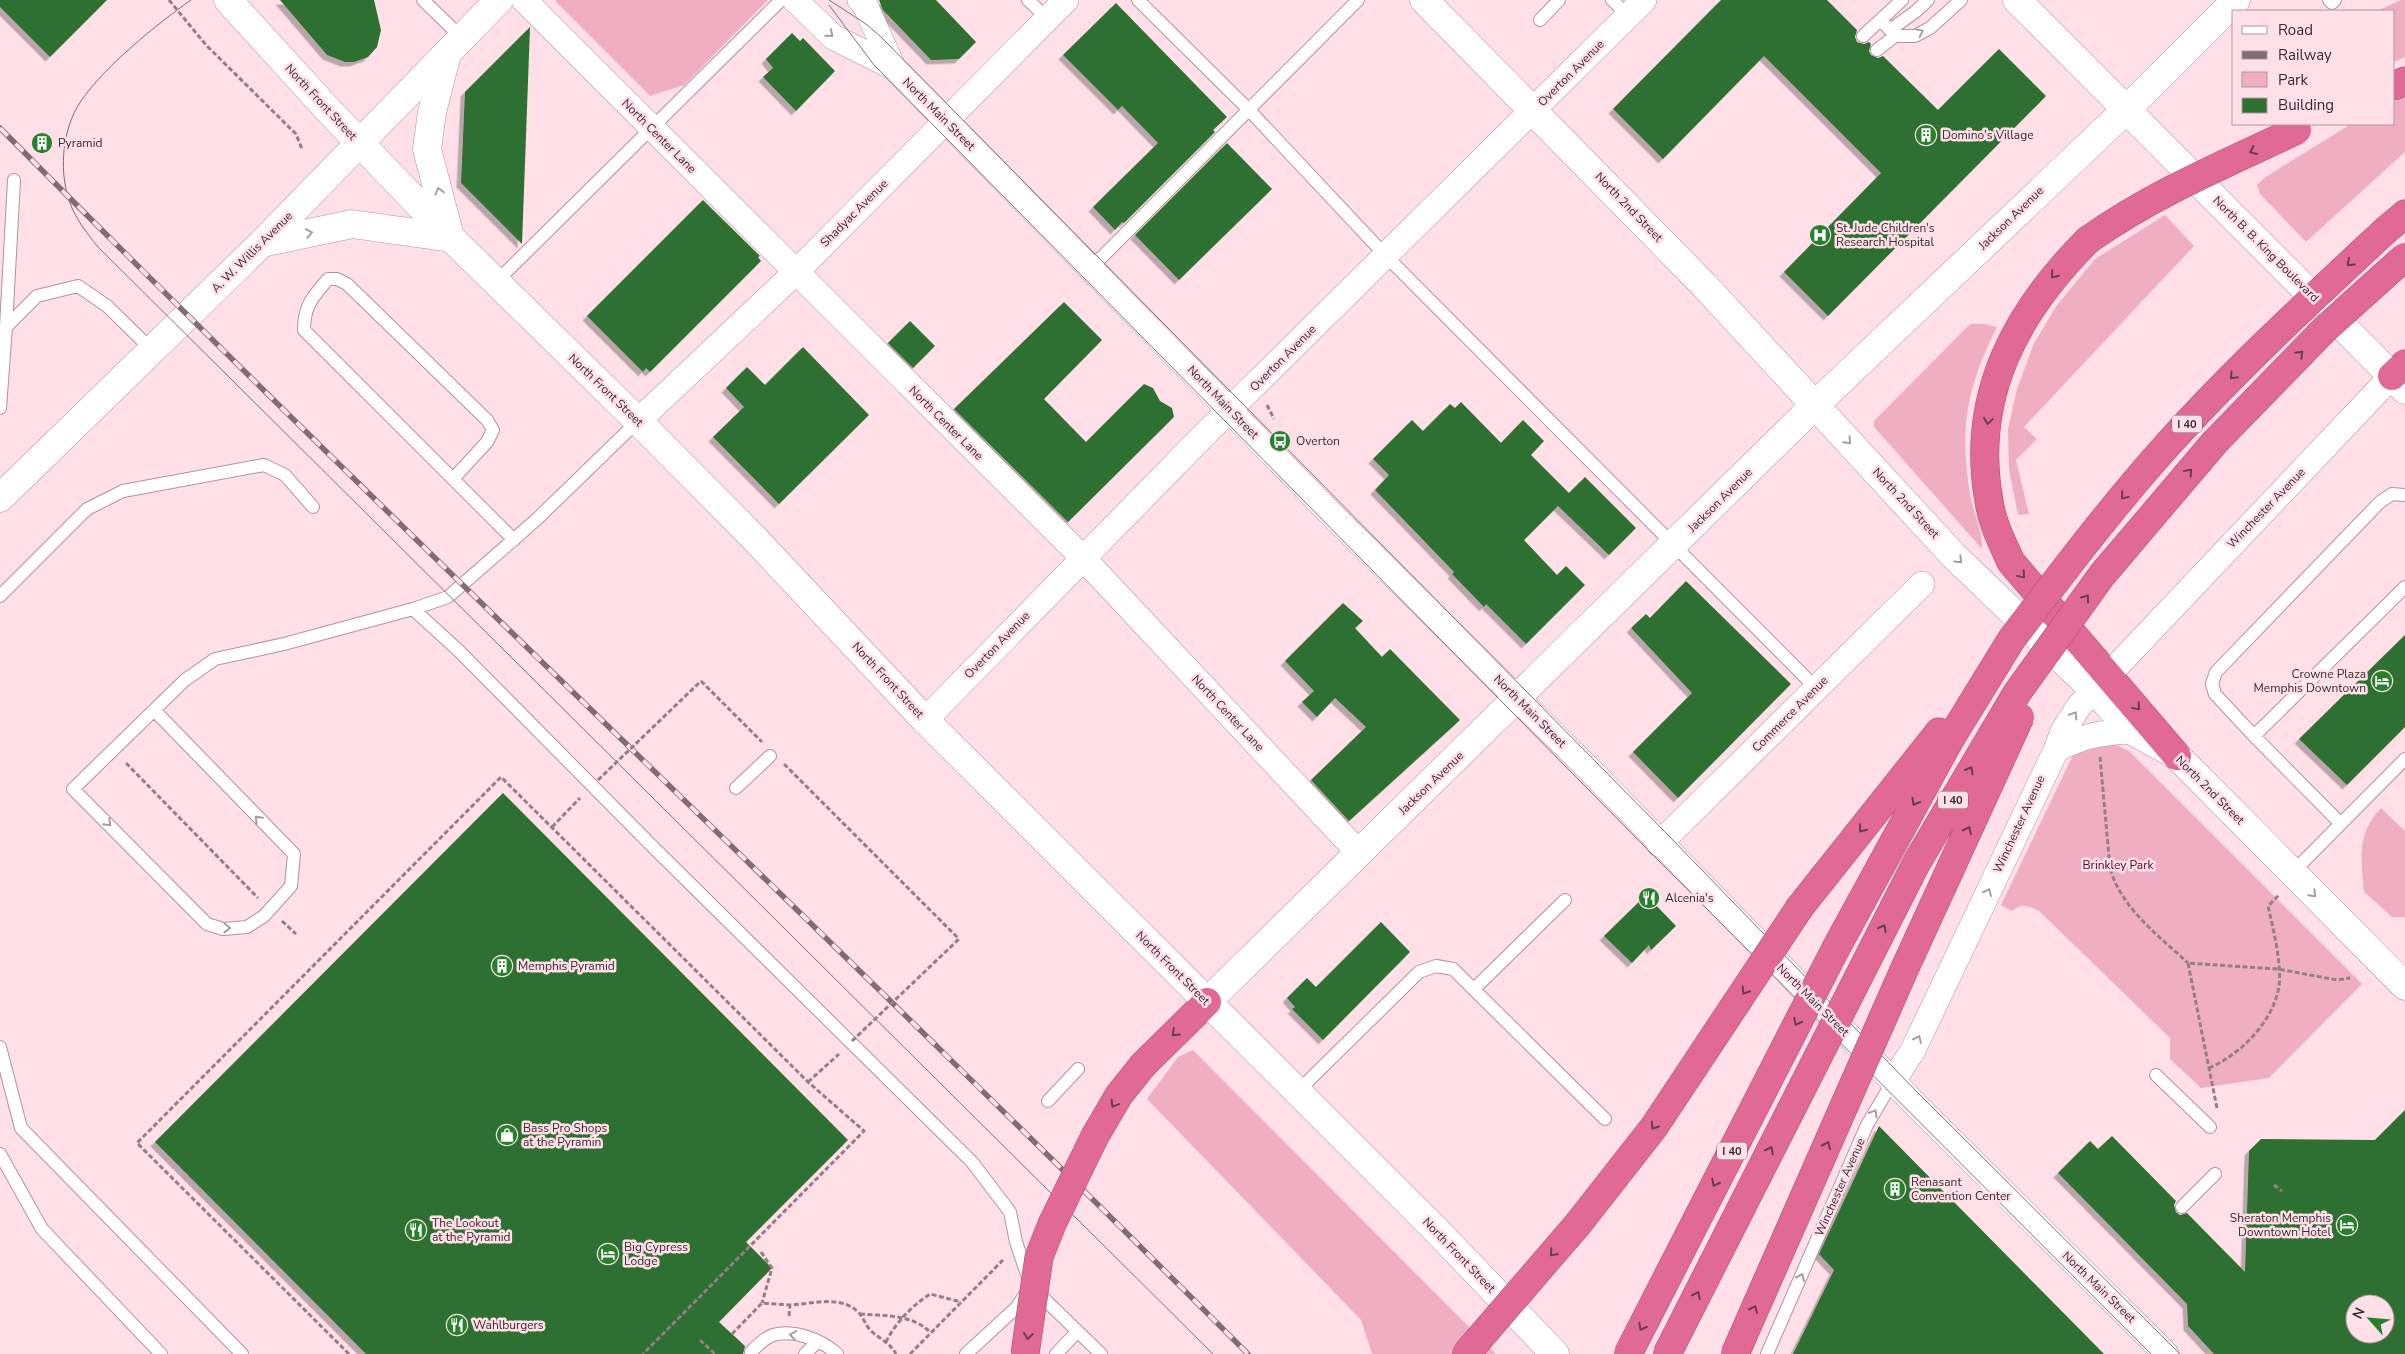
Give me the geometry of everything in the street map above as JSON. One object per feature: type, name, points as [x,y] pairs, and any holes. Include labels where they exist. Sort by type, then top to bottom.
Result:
[{"type":"highway","points":[[2177,756],[2100,681],[2011,562],[1991,511],[1986,474],[1985,444],[1989,411],[2007,349],[2021,321],[2060,268],[2088,240],[2123,215],[2154,198],[2304,127]]},
{"type":"highway","name":"I 40","points":[[1628,1354],[1845,930],[1949,741],[2012,640],[2090,536],[2170,442],[2274,334],[2396,222]]},
{"type":"highway","name":"I 40","points":[[1666,1354],[1918,862],[2017,693],[2108,568],[2215,442],[2326,328],[2405,257]]},
{"type":"highway","points":[[1735,1354],[1904,970],[2057,637]]},
{"type":"highway","points":[[1466,1354],[1608,1188],[1654,1127],[1800,906],[2012,640]]},
{"type":"highway","points":[[1026,1354],[1039,1257],[1095,1136],[1119,1095],[1143,1065],[1207,1002]]},
{"type":"street","name":"A. W. Willis Avenue","points":[[0,498],[262,243],[499,0]]},
{"type":"street","name":"North Center Lane","points":[[524,0],[794,272],[1083,558],[1359,853]]},
{"type":"street","name":"North Main Street","points":[[795,0],[833,37],[893,68],[946,120],[1231,409],[1332,515],[1517,698],[1659,844],[2166,1354]]},
{"type":"street","name":"North Main Street","points":[[860,0],[865,5],[893,68]]},
{"type":"street","name":"Shadyac Avenue","points":[[638,421],[794,272],[1066,0]]},
{"type":"street","name":"North 2nd Street","points":[[1424,0],[1704,284],[1954,556],[2100,681],[2132,731],[2177,756],[2294,875],[2403,979]]},
{"type":"street","name":"North B. B. King Boulevard","points":[[2017,0],[2401,377]]},
{"type":"street","name":"Jackson Avenue","points":[[1207,1002],[1815,406],[2127,108],[2236,0]]},
{"type":"street","name":"North Front Street","points":[[232,2],[359,143],[451,238],[638,421],[754,538],[926,720],[1436,1230],[1555,1354]]},
{"type":"street","name":"Overton Avenue","points":[[926,720],[1231,409],[1533,110],[1628,5]]},
{"type":"street","points":[[262,243],[352,224],[451,238],[427,149],[432,112],[454,46]]},
{"type":"street","name":"Winchester Avenue","points":[[1894,1081],[1913,1050],[2056,750],[2063,731],[2100,681],[2401,377]]},
{"type":"street","name":"Commerce Avenue","points":[[1659,844],[1922,584]]},
{"type":"street","points":[[2056,750],[2075,740],[2093,734],[2132,731]]},
{"type":"lane","points":[[423,0],[454,46]]},
{"type":"lane","points":[[496,282],[780,0]]},
{"type":"lane","points":[[1028,0],[1047,18]]},
{"type":"lane","points":[[1138,0],[1248,110],[1386,256],[1816,688]]},
{"type":"lane","points":[[1091,268],[1358,0]]},
{"type":"lane","points":[[1540,20],[1559,0]]},
{"type":"lane","points":[[1863,36],[1902,0]]},
{"type":"lane","points":[[1878,50],[1892,33],[1928,0]]},
{"type":"lane","points":[[1881,20],[1892,33],[1915,36],[1961,0]]},
{"type":"lane","points":[[2330,0],[2332,3],[2335,0]]},
{"type":"lane","points":[[0,408],[14,180]]},
{"type":"lane","points":[[453,479],[487,442],[492,430],[488,420],[347,284],[337,279],[328,279],[308,302],[304,318],[304,330],[453,479],[514,540]]},
{"type":"lane","points":[[6,327],[37,296],[78,286],[107,306],[152,349]]},
{"type":"lane","points":[[154,710],[294,854],[291,886],[270,910],[247,927],[223,929],[207,924],[73,789],[184,680],[215,659],[284,644],[413,609],[448,597],[514,540],[638,421]]},
{"type":"lane","points":[[0,596],[87,509],[123,491],[264,465],[285,475],[313,508]]},
{"type":"lane","points":[[2341,824],[2215,694],[2212,684],[2216,672],[2380,502],[2392,494],[2405,495]]},
{"type":"lane","points":[[2254,736],[2405,587]]},
{"type":"lane","points":[[413,609],[595,783],[972,1162],[1010,1212],[1016,1242],[1031,1286],[1101,1354]]},
{"type":"lane","points":[[736,788],[774,757]]},
{"type":"lane","points":[[2294,875],[2405,759]]},
{"type":"lane","points":[[1474,989],[1565,900]]},
{"type":"lane","points":[[1297,1092],[1419,972],[1436,966],[1453,969],[1604,1119]]},
{"type":"lane","points":[[0,1047],[21,1128],[242,1354]]},
{"type":"lane","points":[[1048,1101],[1078,1069]]},
{"type":"lane","points":[[2156,1075],[2210,1127]]},
{"type":"lane","name":"Winchester Avenue","points":[[1767,1354],[1867,1125],[1894,1081]]},
{"type":"lane","points":[[0,1154],[42,1229],[161,1354]]},
{"type":"lane","points":[[2182,1208],[2215,1174]]},
{"type":"lane","points":[[966,1354],[1016,1308],[1031,1286]]},
{"type":"lane","points":[[1056,1354],[1078,1332]]},
{"type":"lane","points":[[751,1352],[762,1341],[773,1335],[789,1334],[818,1342],[837,1354]]},
{"type":"lane","points":[[805,1354],[818,1342]]},
{"type":"path","points":[[169,0],[206,45],[296,134],[302,149]]},
{"type":"path","points":[[1256,384],[1279,428]]},
{"type":"path","points":[[552,827],[700,680],[764,743]]},
{"type":"path","points":[[113,750],[270,910],[296,934]]},
{"type":"path","points":[[2100,756],[2110,868],[2114,885],[2126,904],[2188,963],[2219,1114]]},
{"type":"path","points":[[774,757],[959,939],[808,1082]]},
{"type":"path","points":[[348,1354],[137,1143],[501,776],[808,1082],[864,1131],[643,1354]]},
{"type":"path","points":[[2209,1068],[2223,1062],[2256,1033],[2272,1005],[2279,986],[2276,942],[2268,906],[2294,875]]},
{"type":"path","points":[[2188,963],[2278,969],[2336,980],[2350,978]]},
{"type":"path","points":[[2274,1185],[2282,1191]]},
{"type":"path","points":[[732,1334],[762,1303],[772,1268],[761,1252]]},
{"type":"path","points":[[910,1354],[1007,1256]]},
{"type":"path","points":[[886,1342],[902,1318],[917,1302],[930,1294],[961,1302]]},
{"type":"path","points":[[762,1303],[790,1305],[819,1301],[843,1303],[860,1314],[869,1329],[886,1342],[896,1354]]},
{"type":"path","points":[[789,1334],[790,1305]]},
{"type":"path","points":[[860,1314],[914,1320],[923,1325],[930,1333]]},
{"type":"path","points":[[700,1340],[715,1354]]},
{"type":"green space","points":[[768,0],[684,85],[650,96],[555,1]]},
{"type":"green space","points":[[2405,0],[2405,57],[2395,62],[2395,10],[2379,10]]},
{"type":"green space","points":[[2405,97],[2405,152],[2306,242],[2260,194],[2257,185],[2264,178],[2349,125],[2395,125],[2395,102]]},
{"type":"green space","points":[[2165,215],[2194,246],[2024,427],[2037,439],[2016,460],[2029,514],[2018,515],[2009,470],[2008,429],[2017,389],[2034,343],[2057,305],[2095,259]]},
{"type":"green space","points":[[1970,324],[1985,324],[1997,327],[1972,389],[1966,428],[1965,448],[1971,501],[1981,535],[1982,549],[1874,427],[1874,421]]},
{"type":"green space","name":"Brinkley Park","points":[[2115,744],[2129,751],[2362,984],[2269,1078],[2201,1088],[2170,1059],[2170,1038],[2039,911],[2025,906],[2015,908],[2012,911],[2001,905],[2072,757],[2081,747]]},
{"type":"green space","points":[[2381,808],[2405,831],[2405,917],[2392,917],[2364,892],[2361,858],[2364,837],[2367,827]]},
{"type":"green space","points":[[1193,1050],[1496,1354],[1372,1354],[1361,1320],[1147,1099],[1178,1057]]},
{"type":"building","points":[[0,0],[107,0],[50,57],[0,7]]},
{"type":"building","points":[[280,0],[374,0],[381,30],[377,47],[368,57],[354,62],[345,62],[327,55]]},
{"type":"building","points":[[879,0],[936,0],[976,42],[959,59],[931,60],[883,10]]},
{"type":"building","name":"Domino's Village","points":[[1721,0],[1827,0],[1857,30],[1855,37],[1857,42],[1864,44],[1869,42],[1871,44],[1869,51],[1871,55],[1878,58],[1883,56],[1938,110],[1999,49],[2046,96],[1828,316],[1784,272],[1881,173],[1764,56],[1663,159],[1613,109]]},
{"type":"building","points":[[1116,3],[1227,117],[1213,130],[1215,132],[1115,230],[1093,207],[1158,143],[1122,106],[1118,110],[1063,55]]},
{"type":"building","points":[[530,27],[522,244],[461,183],[465,92]]},
{"type":"building","points":[[792,33],[800,41],[803,38],[835,71],[796,111],[763,77],[773,68],[766,59]]},
{"type":"building","points":[[1227,143],[1272,189],[1179,280],[1135,235]]},
{"type":"building","points":[[703,200],[760,256],[758,257],[761,261],[650,372],[646,368],[643,372],[587,316]]},
{"type":"building","points":[[1064,302],[1102,340],[1044,399],[1086,442],[1144,384],[1153,388],[1160,401],[1172,408],[1174,417],[1068,522],[954,409]]},
{"type":"building","points":[[910,321],[935,346],[913,368],[888,343]]},
{"type":"building","points":[[803,347],[869,415],[779,504],[713,437],[744,407],[726,388],[747,367],[765,385]]},
{"type":"building","points":[[1461,402],[1501,443],[1523,420],[1544,441],[1531,455],[1569,493],[1585,477],[1636,528],[1609,555],[1558,506],[1524,540],[1557,575],[1566,566],[1585,585],[1526,644],[1486,604],[1484,607],[1452,574],[1454,572],[1375,490],[1389,475],[1373,459],[1412,420],[1423,431],[1450,404],[1455,408]]},
{"type":"building","points":[[1686,581],[1791,684],[1678,798],[1633,752],[1692,693],[1631,628],[1646,614],[1650,618]]},
{"type":"building","points":[[1343,603],[1363,621],[1355,628],[1382,657],[1390,649],[1460,720],[1349,821],[1311,780],[1366,727],[1335,698],[1317,717],[1302,702],[1314,691],[1285,661]]},
{"type":"building","name":"Crowne Plaza Memphis Downtown","points":[[2405,635],[2405,727],[2347,785],[2299,739]]},
{"type":"building","name":"Memphis Pyramid","points":[[503,793],[848,1140],[746,1242],[772,1268],[719,1322],[745,1346],[743,1354],[366,1354],[155,1142]]},
{"type":"building","points":[[1646,895],[1676,926],[1651,950],[1649,945],[1632,963],[1604,936]]},
{"type":"building","points":[[1381,922],[1410,952],[1323,1040],[1292,1009],[1295,1007],[1287,998],[1307,978],[1316,987]]},
{"type":"building","name":"Sheraton Memphis Downtown Hotel","points":[[2405,1110],[2405,1354],[2214,1354],[2188,1326],[2187,1304],[2058,1173],[2090,1141],[2098,1149],[2112,1136],[2176,1201],[2174,1205],[2176,1212],[2180,1215],[2187,1213],[2245,1272],[2249,1151],[2261,1139],[2375,1140]]},
{"type":"building","name":"Renasant Convention Center","points":[[1879,1126],[2104,1354],[1793,1354],[1834,1270],[1819,1254]]},
{"type":"tram line","points":[[191,0],[117,60],[91,88],[74,113],[66,139],[63,168],[72,208],[90,237],[1213,1354]]},
{"type":"tram line","points":[[829,0],[866,24],[880,36],[1668,835],[1920,1095],[2180,1354]]},
{"type":"tram line","points":[[829,5],[874,65],[1650,852],[2151,1354]]},
{"type":"railway","points":[[0,128],[310,436],[937,1046],[1248,1354]]},
{"type":"place","name":"Domino's Village","points":[[1926,135]]},
{"type":"place","name":"Pyramid","points":[[42,143]]},
{"type":"place","name":"St. Jude Children's Research Hospital","points":[[1820,235]]},
{"type":"place","name":"Overton","points":[[1280,441]]},
{"type":"place","name":"Crowne Plaza Memphis Downtown","points":[[2382,681]]},
{"type":"place","name":"Alcenia's","points":[[1649,898]]},
{"type":"place","name":"Memphis Pyramid","points":[[502,966]]},
{"type":"place","name":"Bass Pro Shops at the Pyramin","points":[[507,1135]]},
{"type":"place","name":"Renasant Convention Center","points":[[1895,1189]]},
{"type":"place","name":"Sheraton Memphis Downtown Hotel","points":[[2347,1225]]},
{"type":"place","name":"The Lookout at the Pyramid","points":[[416,1230]]},
{"type":"place","name":"Big Cypress Lodge","points":[[608,1254]]},
{"type":"place","name":"Wahlburgers","points":[[457,1325]]}]
